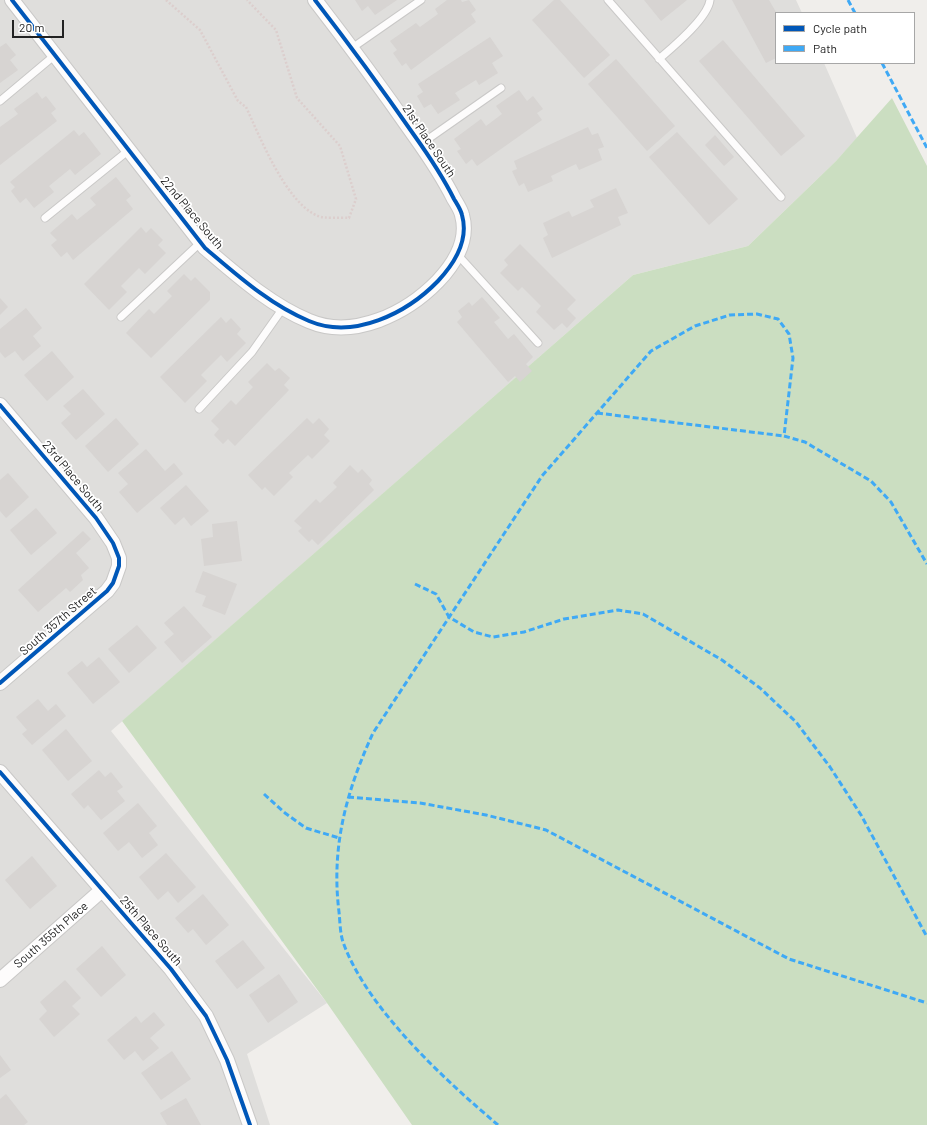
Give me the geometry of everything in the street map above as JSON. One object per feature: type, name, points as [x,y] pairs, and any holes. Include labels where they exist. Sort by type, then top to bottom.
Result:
[{"type":"street","name":"22nd Place South","points":[[12,0],[201,242],[235,274],[283,308],[310,322],[332,327],[371,323],[392,316],[418,299]]},
{"type":"street","name":"21st Place South","points":[[315,0],[352,48],[441,172],[462,215],[464,229],[457,254],[448,270],[418,299]]},
{"type":"street","name":"23rd Place South","points":[[0,405],[108,534],[117,552],[119,566]]},
{"type":"street","name":"South 357th Street","points":[[0,683],[100,598],[113,583],[119,566]]},
{"type":"street","name":"25th Place South","points":[[0,772],[171,968],[206,1016],[227,1060],[250,1125]]},
{"type":"street","name":"South 355th Place","points":[[0,980],[102,890]]},
{"type":"lane","points":[[352,48],[421,0]]},
{"type":"lane","points":[[608,0],[781,197]]},
{"type":"lane","points":[[659,59],[684,38],[694,26],[709,4],[710,0]]},
{"type":"lane","points":[[0,100],[55,55]]},
{"type":"lane","points":[[421,144],[501,88]]},
{"type":"lane","points":[[45,218],[128,150]]},
{"type":"lane","points":[[121,317],[201,242]]},
{"type":"lane","points":[[457,254],[538,343]]},
{"type":"lane","points":[[199,409],[252,352],[283,308]]},
{"type":"path","points":[[166,0],[200,30],[238,101],[246,108],[289,191],[306,208],[319,217],[349,218],[356,200],[340,146],[297,98],[276,30],[247,0]]},
{"type":"shaded area","points":[[0,0],[796,0],[802,12],[775,12],[775,64],[824,64],[857,138],[836,161],[748,246],[633,275],[111,731],[327,1003],[247,1054],[270,1125],[0,1125]]},
{"type":"green space","points":[[892,98],[927,166],[927,1125],[412,1125],[327,1003],[122,721],[633,275],[748,246],[836,161]]},
{"type":"building","points":[[355,0],[397,0],[375,15],[368,6],[362,11]]},
{"type":"building","points":[[447,0],[461,0],[462,2],[469,0],[476,10],[471,14],[476,22],[411,70],[406,63],[402,66],[393,53],[397,50],[390,41],[416,23],[420,27],[438,14],[435,9]]},
{"type":"building","points":[[554,0],[560,0],[610,55],[584,78],[532,20]]},
{"type":"building","points":[[644,0],[687,0],[661,21]]},
{"type":"building","points":[[732,0],[769,0],[776,12],[775,58],[766,63]]},
{"type":"building","points":[[490,37],[503,56],[492,63],[498,73],[479,85],[476,80],[455,93],[460,100],[438,114],[431,104],[424,108],[417,96],[423,92],[418,84]]},
{"type":"building","points":[[723,40],[805,136],[781,156],[699,61]]},
{"type":"building","points":[[6,43],[16,55],[10,60],[18,70],[0,83],[0,47]]},
{"type":"building","points":[[616,59],[675,126],[647,151],[588,84]]},
{"type":"building","points":[[519,90],[527,101],[533,96],[543,109],[537,113],[542,120],[477,166],[472,159],[466,164],[457,151],[461,149],[454,139],[481,119],[486,126],[502,114],[496,106]]},
{"type":"building","points":[[37,92],[42,99],[46,96],[56,109],[51,113],[57,121],[0,165],[0,127],[18,114],[14,109]]},
{"type":"building","points":[[588,127],[592,135],[598,133],[604,147],[598,149],[602,160],[579,170],[576,164],[551,176],[553,181],[528,192],[524,183],[519,186],[512,171],[517,169],[514,161]]},
{"type":"building","points":[[74,130],[79,136],[84,132],[101,154],[75,175],[70,169],[49,186],[54,192],[34,208],[26,198],[20,203],[11,191],[15,187],[10,182]]},
{"type":"building","points":[[677,132],[738,199],[709,225],[649,157]]},
{"type":"building","points":[[715,135],[734,157],[724,166],[705,145]]},
{"type":"building","points":[[116,177],[131,196],[126,200],[133,209],[73,260],[67,252],[61,257],[51,245],[57,240],[50,233],[72,214],[77,220],[96,205],[90,198]]},
{"type":"building","points":[[616,188],[628,213],[618,217],[621,225],[552,258],[543,238],[548,235],[543,223],[569,211],[572,217],[594,207],[590,200]]},
{"type":"building","points":[[141,227],[146,233],[151,228],[163,240],[158,245],[166,253],[145,274],[139,268],[121,286],[127,292],[109,310],[84,284]]},
{"type":"building","points":[[520,244],[576,300],[567,309],[576,318],[567,328],[562,323],[554,330],[536,312],[541,306],[522,287],[518,291],[500,273],[508,265],[504,260]]},
{"type":"building","points":[[184,274],[191,281],[195,277],[210,292],[210,300],[151,358],[126,333],[149,309],[154,314],[172,296],[167,291]]},
{"type":"building","points":[[482,297],[500,318],[494,322],[508,339],[514,334],[533,357],[526,364],[532,371],[520,382],[515,376],[508,382],[457,322],[462,317],[458,311],[469,302],[472,306]]},
{"type":"building","points":[[0,298],[8,307],[0,315]]},
{"type":"building","points":[[26,308],[42,328],[33,336],[41,346],[23,361],[15,351],[5,358],[0,352],[0,329]]},
{"type":"building","points":[[221,317],[226,323],[231,318],[241,329],[237,334],[246,343],[227,362],[221,355],[201,375],[207,381],[185,403],[160,377]]},
{"type":"building","points":[[52,351],[74,377],[47,401],[24,375]]},
{"type":"building","points":[[267,363],[275,371],[279,368],[290,378],[284,385],[289,390],[235,446],[228,439],[223,444],[214,435],[219,429],[211,421],[231,400],[236,405],[253,387],[248,382]]},
{"type":"building","points":[[83,389],[105,414],[76,440],[61,423],[71,414],[63,406]]},
{"type":"building","points":[[116,418],[139,444],[108,472],[85,446]]},
{"type":"building","points":[[307,418],[313,424],[319,418],[329,429],[324,435],[330,441],[312,459],[308,455],[289,473],[293,477],[274,496],[265,487],[262,490],[248,475]]},
{"type":"building","points":[[146,449],[165,471],[174,463],[183,474],[137,513],[119,492],[128,484],[118,473]]},
{"type":"building","points":[[350,465],[358,473],[362,469],[372,480],[369,484],[374,490],[318,545],[312,539],[309,542],[298,531],[302,528],[294,521],[316,499],[320,503],[337,487],[333,483]]},
{"type":"building","points":[[8,473],[29,497],[6,518],[0,511],[0,480]]},
{"type":"building","points":[[186,485],[209,511],[191,526],[184,517],[175,525],[160,508]]},
{"type":"building","points":[[36,508],[57,533],[31,555],[10,530]]},
{"type":"building","points":[[237,521],[242,561],[204,566],[201,539],[213,537],[212,524]]},
{"type":"building","points":[[83,531],[91,539],[76,553],[89,568],[81,575],[83,580],[70,592],[66,588],[38,612],[18,590]]},
{"type":"building","points":[[203,571],[237,584],[225,615],[202,606],[206,596],[195,592]]},
{"type":"building","points":[[184,606],[212,637],[182,663],[164,642],[174,634],[164,623]]},
{"type":"building","points":[[137,625],[157,648],[129,673],[108,649]]},
{"type":"building","points":[[99,657],[120,682],[93,704],[67,673],[82,661],[87,667]]},
{"type":"building","points":[[38,699],[48,711],[56,704],[66,716],[32,745],[22,734],[27,730],[16,717]]},
{"type":"building","points":[[66,729],[92,761],[68,781],[42,750]]},
{"type":"building","points":[[99,770],[105,777],[111,772],[123,787],[117,791],[125,801],[101,820],[88,805],[84,809],[71,794]]},
{"type":"building","points":[[138,803],[157,826],[149,833],[158,845],[142,858],[129,842],[118,851],[103,833]]},
{"type":"building","points":[[166,853],[196,887],[178,903],[168,891],[158,900],[139,877]]},
{"type":"building","points":[[32,856],[57,886],[30,909],[5,880]]},
{"type":"building","points":[[203,894],[229,925],[206,945],[193,929],[188,933],[175,918]]},
{"type":"building","points":[[243,940],[265,968],[237,989],[215,961]]},
{"type":"building","points":[[102,946],[126,975],[101,997],[76,969]]},
{"type":"building","points":[[279,974],[298,1002],[268,1023],[249,995]]},
{"type":"building","points":[[65,980],[81,998],[72,1006],[80,1014],[54,1037],[39,1019],[47,1011],[40,1002]]},
{"type":"building","points":[[154,1012],[165,1025],[150,1038],[159,1048],[143,1061],[135,1051],[124,1060],[107,1040],[136,1016],[141,1023]]},
{"type":"building","points":[[172,1051],[191,1079],[161,1100],[141,1073]]},
{"type":"building","points":[[0,1055],[11,1070],[0,1078]]},
{"type":"building","points":[[6,1094],[28,1122],[24,1125],[0,1125],[0,1099]]},
{"type":"building","points":[[186,1098],[201,1125],[167,1125],[160,1113]]},
{"type":"marked path","points":[[848,0],[854,12]]},
{"type":"marked path","points":[[883,64],[927,148]]},
{"type":"marked path","points":[[498,1125],[432,1065],[410,1042],[370,993],[354,967],[343,942],[340,927],[337,865],[339,842],[348,798],[363,755],[373,733],[542,476],[651,351],[695,326],[730,315],[757,314],[778,319],[789,334],[793,358],[784,436],[805,442],[871,481],[891,502],[927,564]]},
{"type":"marked path","points":[[597,413],[784,436]]},
{"type":"marked path","points":[[415,584],[436,594],[449,617],[474,632],[493,637],[524,632],[564,619],[618,610],[643,614],[722,660],[760,688],[796,722],[830,767],[861,815],[927,937]]},
{"type":"marked path","points":[[264,794],[285,813],[306,828],[339,838]]},
{"type":"marked path","points":[[348,797],[420,803],[486,815],[546,830],[789,959],[927,1003]]},
{"type":"cycle path","points":[[12,0],[205,248],[254,289],[281,307],[309,321],[326,326],[344,327],[361,325],[379,320],[395,313],[425,293],[444,274],[459,251],[462,242],[464,224],[460,209],[430,158],[378,84],[315,0]]},
{"type":"cycle path","points":[[0,405],[96,518],[113,543],[119,558],[119,566],[113,583],[107,591],[0,683]]},
{"type":"cycle path","points":[[0,772],[171,969],[206,1016],[227,1060],[250,1125]]}]
